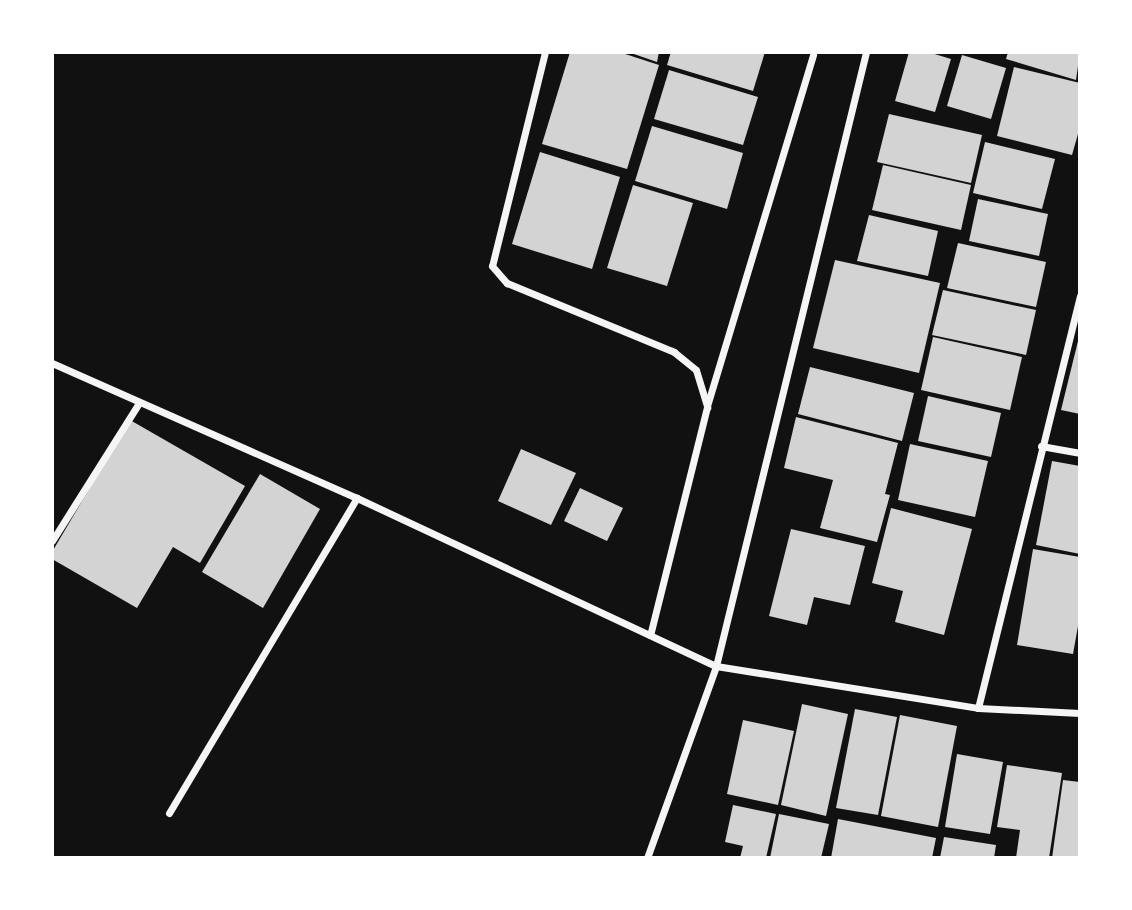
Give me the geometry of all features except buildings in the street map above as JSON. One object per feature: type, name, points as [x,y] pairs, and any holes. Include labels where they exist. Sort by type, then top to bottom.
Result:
[{"type":"street","points":[[545,52],[492,266],[507,283],[674,352],[696,370],[707,407]]},
{"type":"street","points":[[647,858],[716,666],[866,52]]},
{"type":"street","points":[[650,635],[707,407],[813,55]]},
{"type":"street","points":[[978,708],[1080,295]]},
{"type":"street","points":[[52,363],[357,498],[716,666],[978,708],[1080,713]]},
{"type":"street","points":[[52,541],[139,403]]},
{"type":"street","points":[[1041,446],[1080,453]]},
{"type":"street","points":[[169,813],[357,498]]}]
